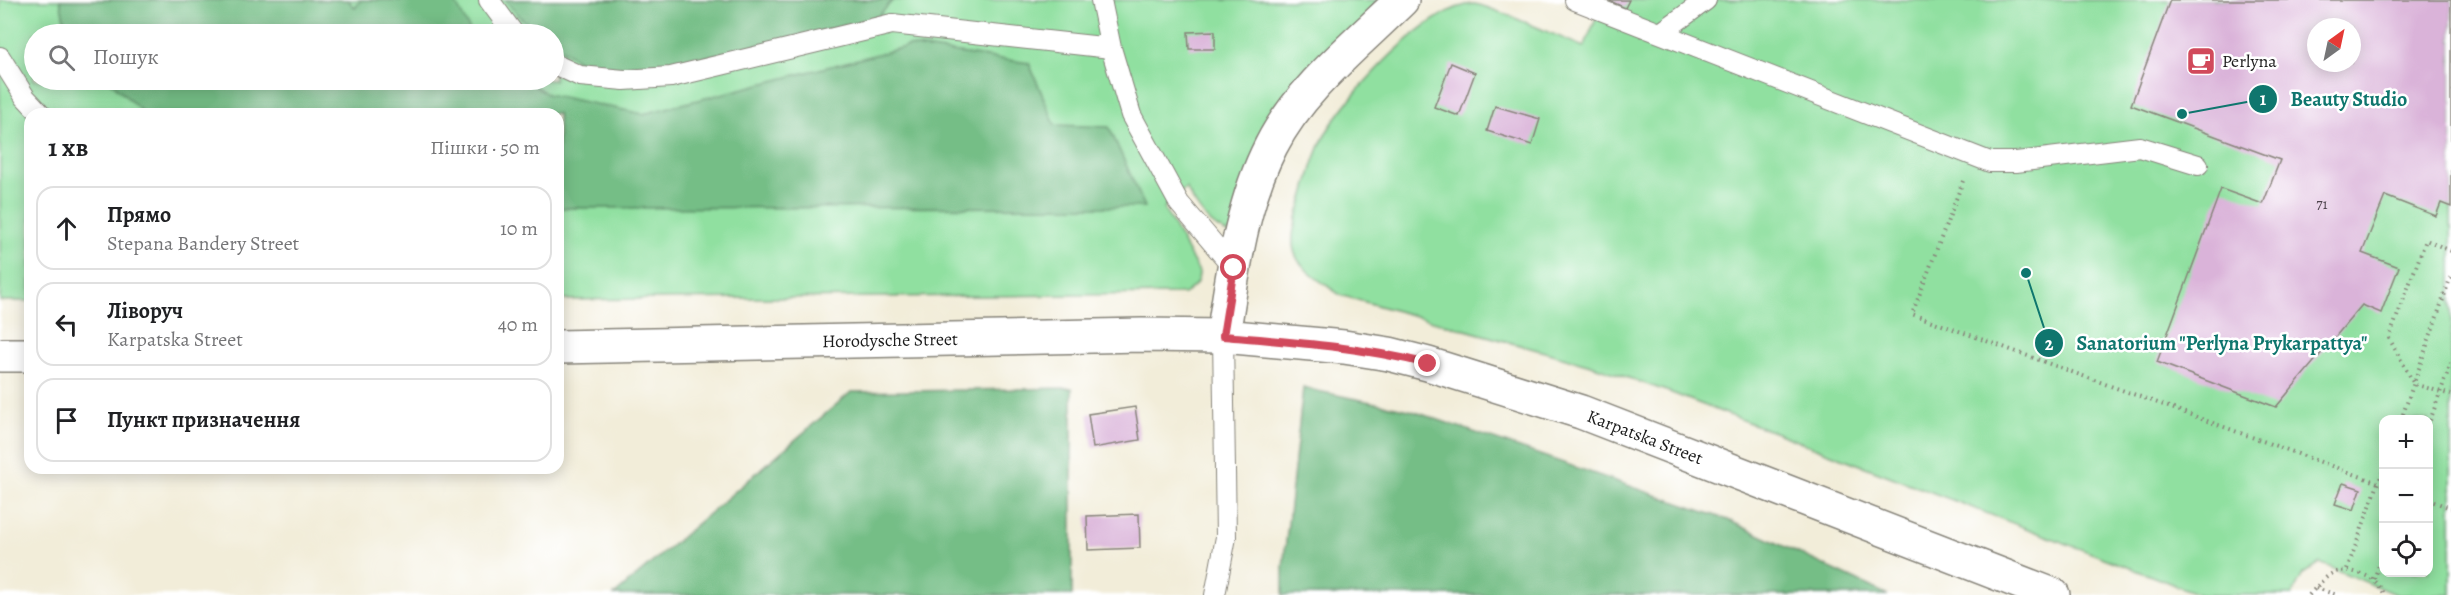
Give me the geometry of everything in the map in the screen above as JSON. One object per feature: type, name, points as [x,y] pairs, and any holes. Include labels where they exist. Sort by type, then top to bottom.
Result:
[{"type":"street","points":[[1223,336],[1234,268],[1247,210],[1270,147],[1288,118],[1328,72],[1402,0]]},
{"type":"street","name":"Horodysche Street","points":[[564,347],[1142,334],[1223,336]]},
{"type":"street","name":"Karpatska Street","points":[[1223,336],[1344,347],[1389,354],[1428,364],[1581,412],[2053,595]]},
{"type":"street","points":[[0,356],[24,355]]},
{"type":"lane","points":[[489,0],[507,24]]},
{"type":"lane","points":[[1101,0],[1111,48],[1131,115],[1179,202],[1234,268]]},
{"type":"lane","points":[[1575,0],[1662,32],[1990,162],[2016,162],[2140,147],[2198,165]]},
{"type":"lane","points":[[1662,32],[1706,0]]},
{"type":"lane","points":[[564,69],[580,76],[624,80],[671,77],[892,24],[1111,48]]},
{"type":"lane","points":[[0,57],[25,97],[35,108]]},
{"type":"lane","points":[[1215,595],[1226,537],[1223,336]]},
{"type":"path","points":[[1973,155],[1912,314],[2377,483]]},
{"type":"path","points":[[2451,251],[2426,240],[2389,338],[2414,384],[2451,394]]},
{"type":"path","points":[[2403,415],[2451,276]]},
{"type":"path","points":[[2432,415],[2451,363]]},
{"type":"path","points":[[2347,569],[2384,469]]},
{"type":"path","points":[[2433,502],[2451,508]]},
{"type":"path","points":[[2374,579],[2379,566]]},
{"type":"path","points":[[2309,595],[2327,576],[2347,569],[2374,579],[2385,595]]},
{"type":"path","points":[[2316,588],[2337,595]]},
{"type":"green space","points":[[0,0],[1378,0],[1232,235],[1210,222],[1186,188],[1164,208],[1199,272],[1195,285],[1184,294],[564,300],[564,108],[24,108],[24,301],[0,301]]},
{"type":"green space","points":[[60,0],[348,0],[355,8],[361,0],[454,0],[467,24],[65,24]]},
{"type":"green space","points":[[505,0],[893,0],[876,19],[666,66],[622,70],[581,62],[564,51],[564,24],[529,24]]},
{"type":"green space","points":[[1604,0],[2451,0],[2451,595],[2397,595],[2320,563],[2303,574],[2292,595],[2201,595],[1669,392],[1591,365],[1340,295],[1310,273],[1300,262],[1293,243],[1294,229],[1314,163],[1331,125],[1375,71],[1415,34],[1436,19],[1456,8],[1474,4],[1510,16],[1584,47]]},
{"type":"green space","points":[[909,46],[1029,63],[1055,125],[1109,127],[1145,207],[564,208],[564,108],[138,108],[119,90],[541,90],[547,94],[643,114]]},
{"type":"green space","points":[[1072,388],[1072,595],[614,595],[851,392]]},
{"type":"green space","points":[[1303,388],[1410,410],[1728,520],[1888,595],[1283,595],[1283,568]]},
{"type":"building","points":[[1608,0],[1629,0],[1625,8]]},
{"type":"building","points":[[2170,0],[2451,0],[2451,207],[2441,203],[2436,216],[2385,196],[2362,253],[2399,267],[2381,313],[2362,305],[2276,407],[2157,362],[2221,189],[2263,204],[2280,160],[2131,105]]},
{"type":"building","points":[[1215,31],[1215,49],[1189,49],[1188,32]]},
{"type":"building","points":[[1451,63],[1475,73],[1459,116],[1434,107]]},
{"type":"building","points":[[1495,106],[1540,119],[1532,145],[1487,131]]},
{"type":"building","points":[[1135,407],[1140,440],[1093,448],[1088,414]]},
{"type":"building","points":[[2343,483],[2361,489],[2354,510],[2335,504]]},
{"type":"building","points":[[1139,514],[1140,548],[1088,550],[1087,516]]},
{"type":"place","name":"Perlyna","points":[[2201,61]]},
{"type":"place","name":"Beauty Studio","points":[[2182,114]]},
{"type":"place","name":"Sanatorium \"Perlyna Prykarpattya\"","points":[[2026,273]]},
{"type":"route","points":[[1234,268],[1223,336],[1344,347],[1389,354],[1428,364]]}]
